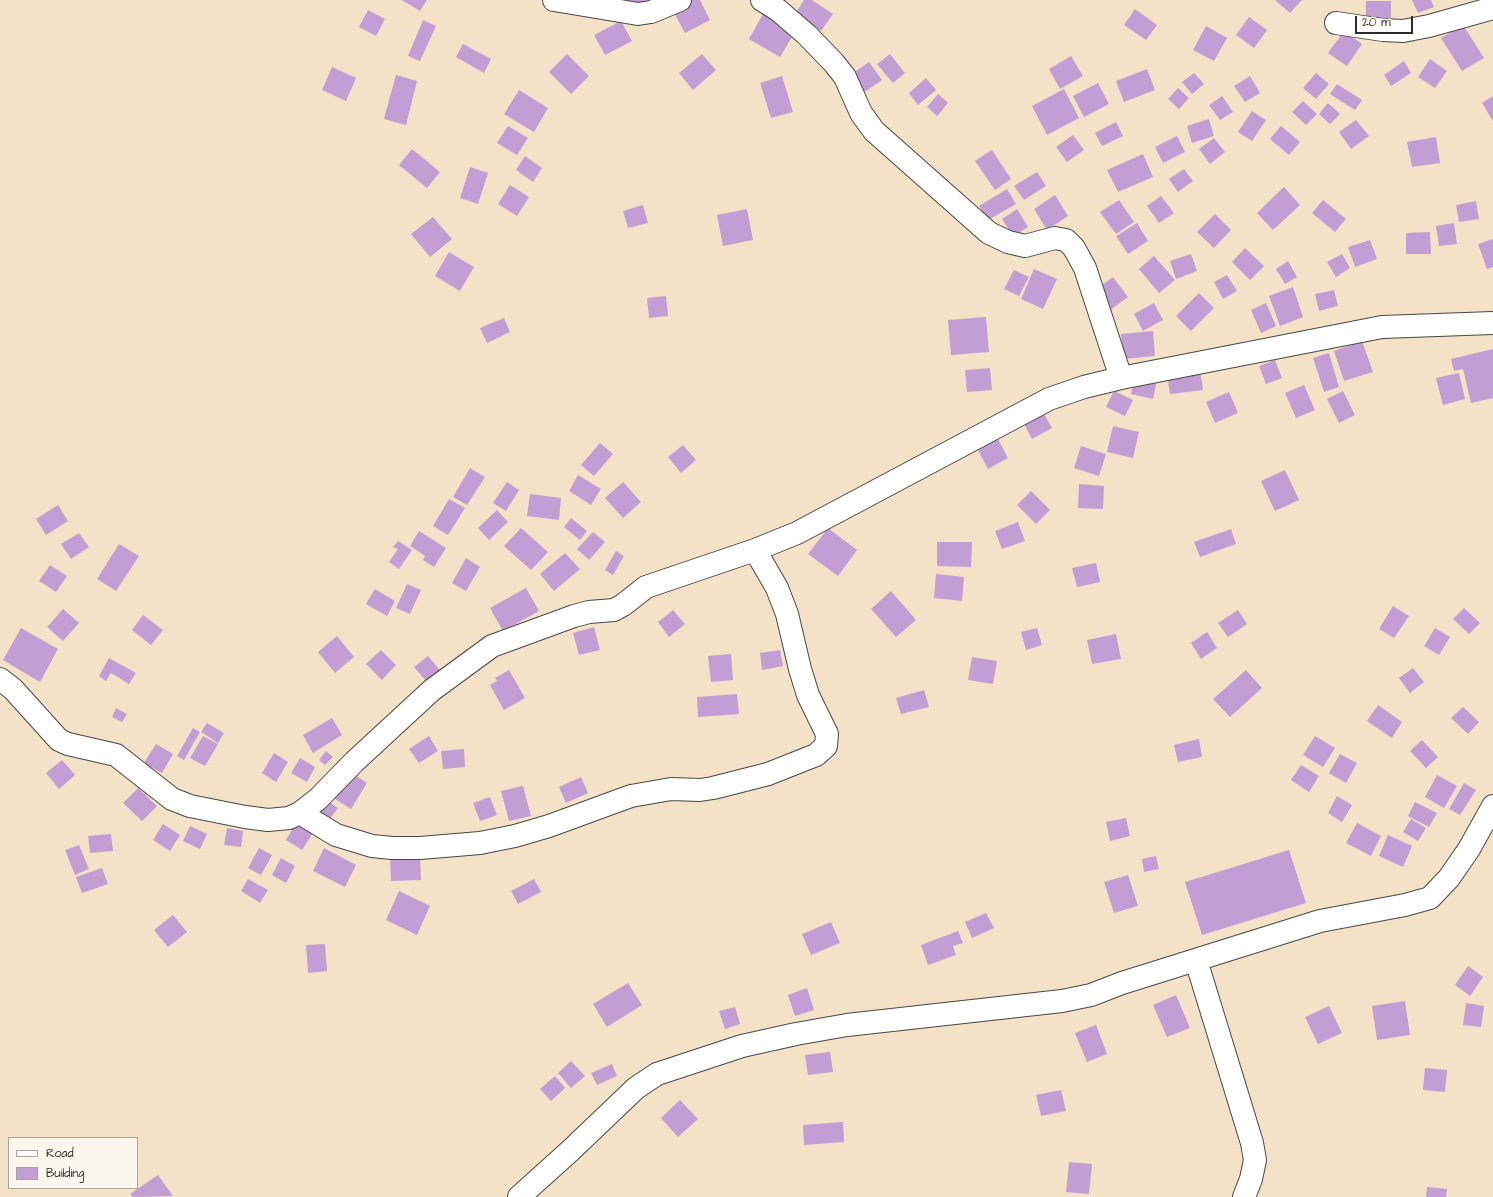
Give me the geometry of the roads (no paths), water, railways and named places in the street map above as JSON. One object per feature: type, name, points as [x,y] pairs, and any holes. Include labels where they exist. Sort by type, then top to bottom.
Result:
[{"type":"street","points":[[554,0],[638,14],[651,12],[680,0]]},
{"type":"street","points":[[762,0],[778,10],[801,30],[834,63],[845,77],[861,113],[874,130],[989,233],[1008,242],[1025,246],[1056,238],[1066,240],[1074,248],[1085,268],[1121,378]]},
{"type":"street","points":[[1336,23],[1383,30],[1403,31],[1429,26],[1493,8]]},
{"type":"street","points":[[0,680],[13,689],[59,740],[68,744],[116,755],[172,799],[190,806],[268,820],[289,818],[300,814],[432,690],[492,646],[574,616],[589,612],[614,610],[646,587],[755,550],[797,532],[832,515],[949,451],[1049,400],[1084,387],[1121,378],[1382,327],[1493,323]]},
{"type":"street","points":[[300,814],[336,835],[372,846],[420,848],[480,843],[515,836],[549,826],[631,796],[670,789],[700,790],[713,788],[768,774],[816,755],[826,746],[827,734],[808,696],[785,608],[777,588],[755,550]]},
{"type":"street","points":[[519,1197],[636,1088],[657,1074],[742,1046],[796,1034],[847,1025],[1062,1001],[1091,996],[1122,984],[1320,921],[1406,905],[1430,898],[1449,878],[1469,849],[1493,806]]},
{"type":"street","points":[[1196,960],[1252,1143],[1255,1160],[1251,1178],[1244,1197]]}]
